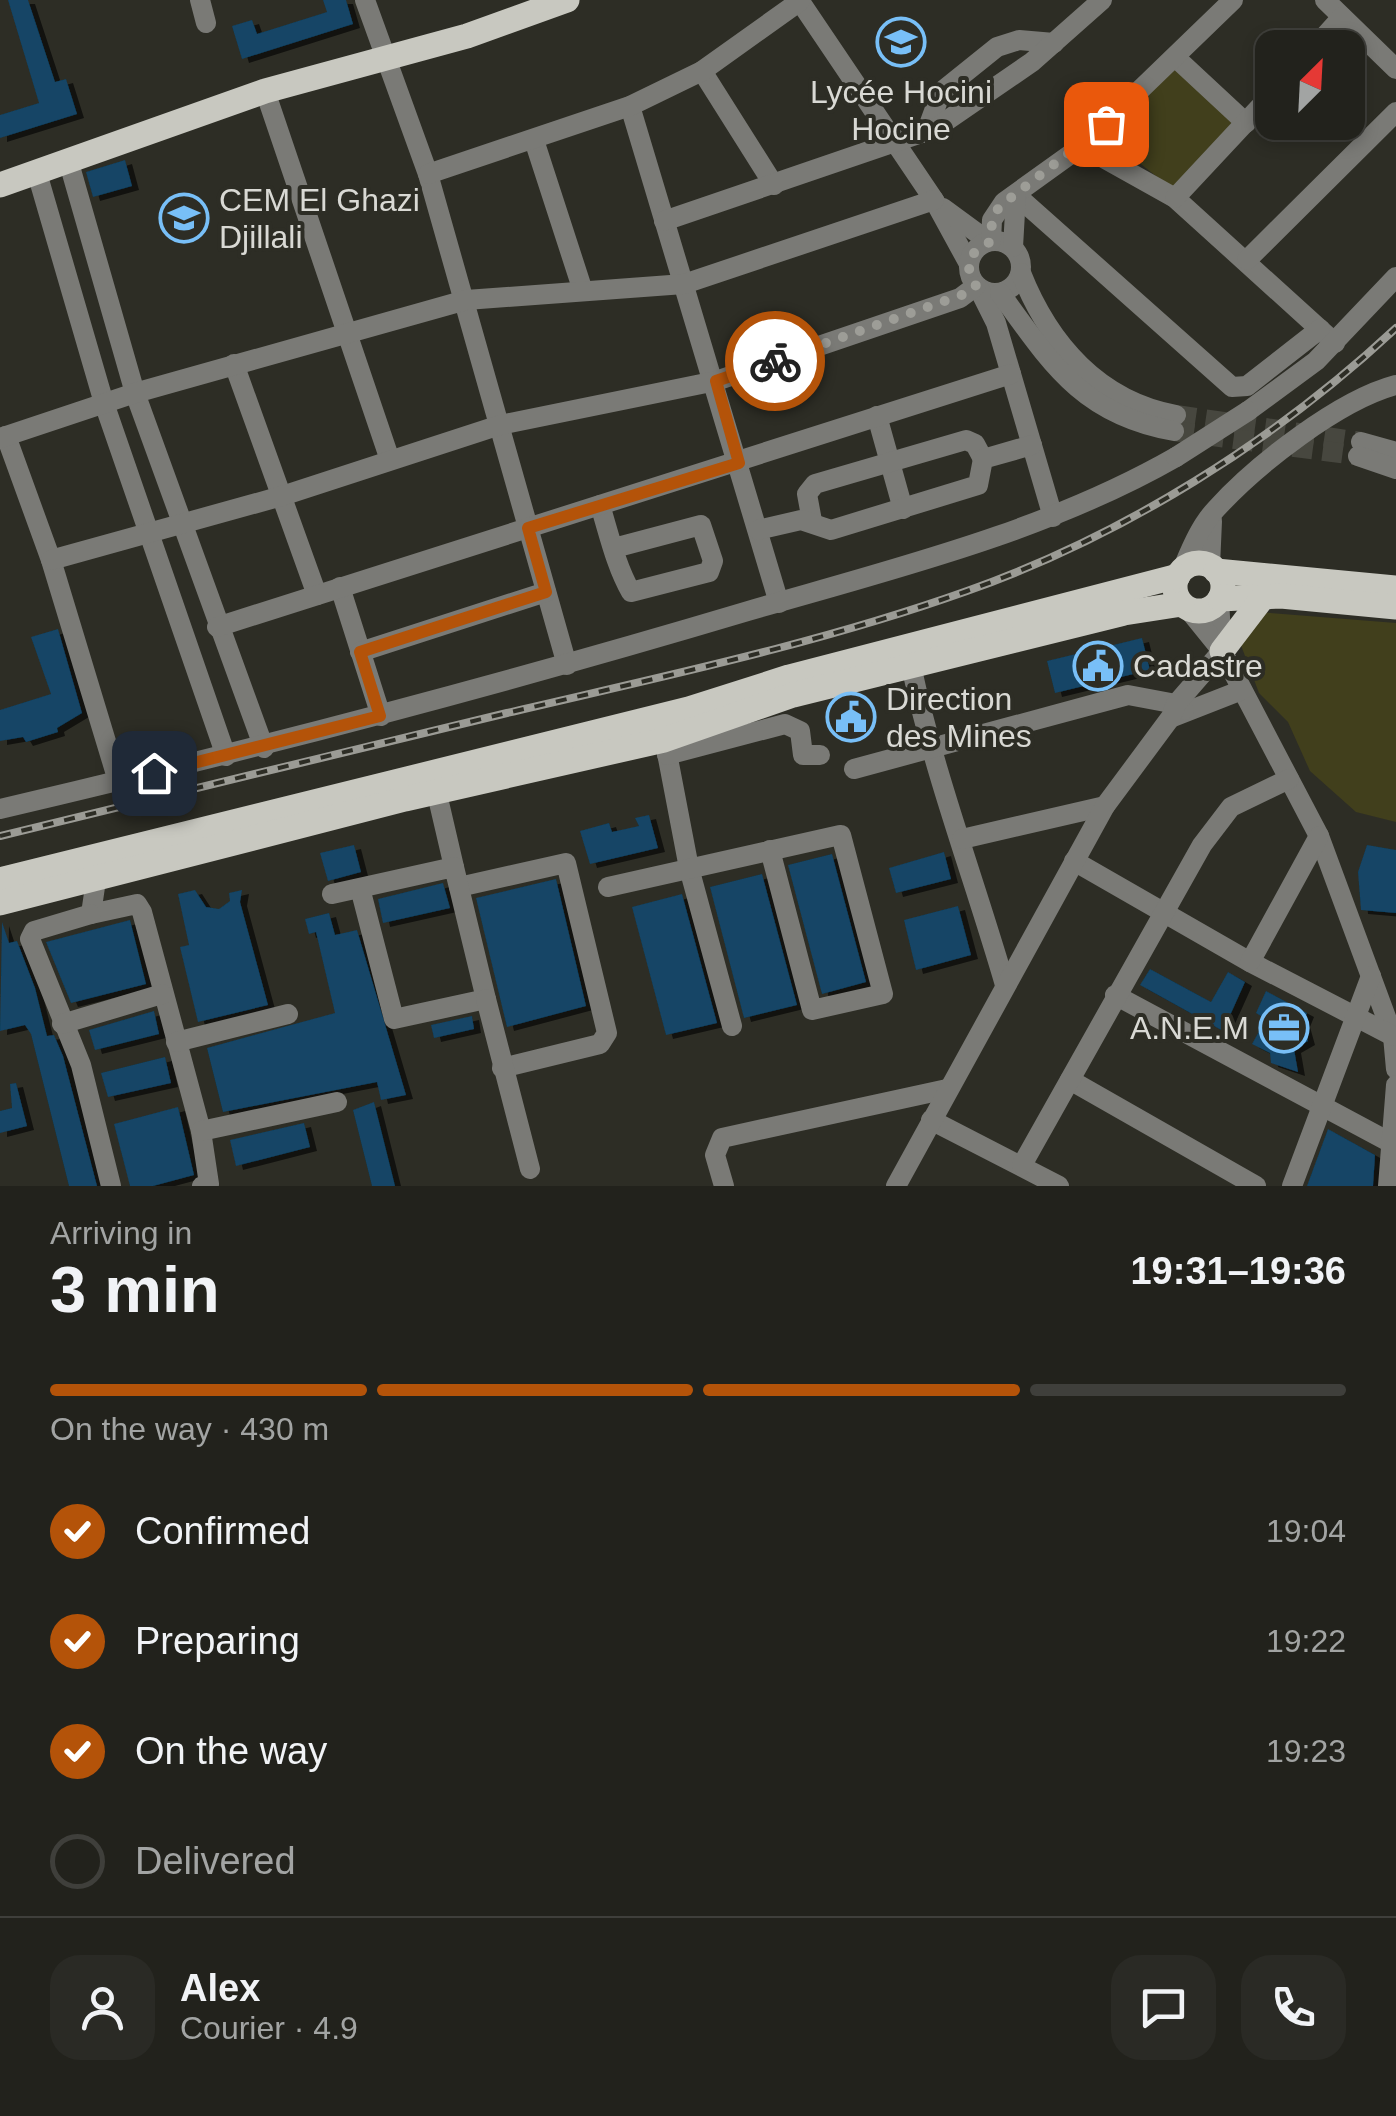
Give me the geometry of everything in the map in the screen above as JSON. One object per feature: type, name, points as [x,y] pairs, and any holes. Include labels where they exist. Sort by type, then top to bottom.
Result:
[{"type":"main road","points":[[0,185],[265,91],[385,58],[567,0]]},
{"type":"main road","points":[[664,737],[789,677],[1180,573],[1196,564],[1396,588]]},
{"type":"main road","points":[[1213,568],[1223,584],[1220,600]]},
{"type":"main road","points":[[1180,573],[1175,591],[1185,606]]},
{"type":"main road","points":[[1222,652],[1264,596]]},
{"type":"main road","points":[[0,880],[434,783],[664,737],[793,695],[1124,613],[1185,606],[1208,610],[1220,600],[1264,596],[1396,607]]},
{"type":"main road","points":[[0,902],[96,880],[434,783]]},
{"type":"street","points":[[200,0],[206,23]]},
{"type":"street","points":[[364,0],[428,174],[567,665]]},
{"type":"street","points":[[664,221],[926,133],[1032,62],[1102,0]]},
{"type":"street","points":[[968,264],[975,250],[989,241],[995,213],[1082,146],[1233,0]]},
{"type":"street","points":[[1325,0],[1396,69]]},
{"type":"street","points":[[428,174],[630,106],[702,70],[799,1],[934,200],[968,264],[1075,388],[1121,417],[1175,423],[1124,399],[1086,373],[1047,326],[1020,273],[1013,248],[1016,195]]},
{"type":"street","points":[[1330,30],[1342,17]]},
{"type":"street","points":[[926,133],[941,92],[998,48],[1019,40],[1054,43]]},
{"type":"street","points":[[1175,58],[1246,122]]},
{"type":"street","points":[[702,70],[774,184]]},
{"type":"street","points":[[265,91],[390,460]]},
{"type":"street","points":[[630,106],[716,381],[779,602]]},
{"type":"street","points":[[1176,198],[1255,112]]},
{"type":"street","points":[[1247,260],[1396,112]]},
{"type":"street","points":[[534,140],[583,291]]},
{"type":"street","points":[[1082,146],[1176,198],[1328,336]]},
{"type":"street","points":[[69,163],[135,393],[264,748]]},
{"type":"street","points":[[37,173],[104,403],[226,756]]},
{"type":"street","points":[[1016,195],[1232,387],[1247,386],[1328,336]]},
{"type":"street","points":[[934,200],[989,241],[1013,248]]},
{"type":"street","points":[[118,781],[50,560],[3,437],[135,393],[466,300],[684,284],[934,200]]},
{"type":"street","points":[[50,560],[282,496],[500,425],[716,381],[960,298],[1013,286],[1020,273]]},
{"type":"street","points":[[0,809],[264,748],[567,665],[1052,518],[1176,458],[1286,386],[1328,336],[1396,277]]},
{"type":"street","points":[[988,290],[1052,518]]},
{"type":"street","points":[[234,364],[317,595]]},
{"type":"street","points":[[217,627],[1011,374]]},
{"type":"street","points":[[1180,573],[1215,510],[1275,457],[1347,406],[1396,384]]},
{"type":"street","points":[[877,416],[903,509]]},
{"type":"street","points":[[966,440],[975,444],[983,459],[978,486],[832,530],[823,530],[812,520],[806,494],[815,484],[966,440]]},
{"type":"street","points":[[983,459],[1032,445]]},
{"type":"street","points":[[1396,452],[1360,449],[1396,469]]},
{"type":"street","points":[[600,505],[614,548],[631,592],[709,572],[713,560],[700,525],[614,548]]},
{"type":"street","points":[[1213,568],[1209,538],[1215,510]]},
{"type":"street","points":[[758,530],[812,520]]},
{"type":"street","points":[[340,587],[380,716]]},
{"type":"street","points":[[360,652],[546,592]]},
{"type":"street","points":[[896,1186],[1105,806],[1222,652],[1220,600]]},
{"type":"street","points":[[1185,606],[1222,652],[1319,836],[1393,1036],[1396,1068]]},
{"type":"street","points":[[912,665],[929,750],[962,839],[1005,985]]},
{"type":"street","points":[[854,769],[1128,695],[1178,711],[1242,690]]},
{"type":"street","points":[[732,1026],[689,868],[664,737],[785,724],[800,731],[803,754],[820,755]]},
{"type":"street","points":[[1022,1165],[1115,995],[1222,817],[1241,800],[1289,779]]},
{"type":"street","points":[[434,783],[530,1170]]},
{"type":"street","points":[[962,839],[1105,806]]},
{"type":"street","points":[[608,887],[770,850],[843,836],[885,988],[883,994],[812,1010],[770,850]]},
{"type":"street","points":[[1250,962],[1319,836]]},
{"type":"street","points":[[1074,861],[1250,962],[1393,1036]]},
{"type":"street","points":[[332,894],[566,862],[608,1033],[600,1044],[502,1068]]},
{"type":"street","points":[[90,914],[96,880]]},
{"type":"street","points":[[360,888],[394,1019],[486,999]]},
{"type":"street","points":[[111,1186],[81,1065],[62,1024],[31,934],[90,914],[137,904],[202,1131],[210,1184],[202,1186]]},
{"type":"street","points":[[1292,1186],[1371,976]]},
{"type":"street","points":[[62,1024],[162,994]]},
{"type":"street","points":[[1115,995],[1322,1109],[1394,1144]]},
{"type":"street","points":[[176,1042],[288,1014]]},
{"type":"street","points":[[1070,1080],[1256,1186]]},
{"type":"street","points":[[1388,1186],[1396,1085]]},
{"type":"street","points":[[724,1186],[715,1154],[722,1138],[947,1089]]},
{"type":"street","points":[[202,1131],[337,1102]]},
{"type":"street","points":[[931,1120],[1060,1186]]},
{"type":"shaded area","points":[[1173,65],[1239,126],[1176,192],[1102,133]]},
{"type":"shaded area","points":[[1259,612],[1396,623],[1396,822],[1356,812],[1310,771],[1288,722],[1259,693],[1239,640]]},
{"type":"building","points":[[8,0],[28,0],[55,82],[66,79],[77,114],[0,138],[0,115],[39,103]]},
{"type":"building","points":[[323,0],[346,0],[353,24],[242,59],[232,26],[252,20],[257,34],[327,12]]},
{"type":"building","points":[[125,160],[132,186],[93,197],[86,172]]},
{"type":"building","points":[[58,629],[82,713],[57,728],[58,732],[26,742],[23,737],[0,741],[0,710],[51,694],[31,637]]},
{"type":"building","name":"Cadastre","points":[[1142,638],[1150,670],[1055,693],[1047,661]]},
{"type":"building","points":[[649,815],[658,848],[590,864],[580,831],[609,823],[612,832],[639,826],[635,818]]},
{"type":"building","points":[[354,845],[361,872],[328,881],[320,853]]},
{"type":"building","points":[[1367,845],[1396,850],[1396,913],[1361,910],[1358,872]]},
{"type":"building","points":[[944,852],[951,879],[896,893],[889,868]]},
{"type":"building","points":[[832,854],[866,982],[822,994],[788,865]]},
{"type":"building","points":[[762,874],[797,1005],[744,1018],[710,887]]},
{"type":"building","points":[[556,879],[586,1006],[507,1027],[476,898]]},
{"type":"building","points":[[443,883],[450,908],[383,923],[378,899]]},
{"type":"building","points":[[195,890],[206,907],[219,909],[230,901],[229,893],[242,890],[240,902],[268,1005],[198,1022],[180,947],[189,945],[178,894]]},
{"type":"building","points":[[682,894],[717,1023],[666,1035],[632,907]]},
{"type":"building","points":[[958,906],[971,955],[916,970],[904,920]]},
{"type":"building","points":[[329,913],[335,935],[357,930],[406,1095],[381,1100],[377,1082],[223,1112],[207,1048],[335,1013],[316,932],[309,934],[305,919]]},
{"type":"building","points":[[130,920],[146,984],[71,1003],[46,942]]},
{"type":"building","points":[[2,922],[9,943],[17,941],[35,988],[47,1036],[54,1035],[63,1056],[97,1186],[69,1186],[31,1034],[25,1025],[0,1031]]},
{"type":"building","points":[[1150,969],[1211,1002],[1228,972],[1245,982],[1223,1031],[1140,985]]},
{"type":"building","name":"A.N.E.M","points":[[1266,991],[1307,1013],[1303,1023],[1308,1041],[1294,1049],[1298,1072],[1271,1063],[1270,1053],[1252,1044],[1266,1019],[1256,1013]]},
{"type":"building","points":[[154,1011],[159,1034],[95,1050],[89,1030]]},
{"type":"building","points":[[472,1016],[474,1029],[434,1038],[431,1025]]},
{"type":"building","points":[[165,1057],[171,1083],[108,1097],[101,1073]]},
{"type":"building","points":[[16,1083],[27,1126],[0,1133],[0,1111],[12,1108],[10,1084]]},
{"type":"building","points":[[374,1102],[395,1186],[372,1186],[353,1110]]},
{"type":"building","points":[[178,1107],[194,1175],[153,1186],[130,1186],[114,1124]]},
{"type":"building","points":[[304,1123],[310,1147],[236,1166],[230,1140]]},
{"type":"building","points":[[1328,1129],[1375,1155],[1373,1186],[1307,1186]]},
{"type":"tunnel","points":[[1176,415],[1361,442]]},
{"type":"tunnel","points":[[1174,431],[1355,455]]},
{"type":"railway","points":[[0,836],[738,658],[967,591],[1083,543],[1195,481],[1300,409],[1396,328]]},
{"type":"way so far","points":[[775,361],[970,292],[976,286],[969,272],[970,256],[981,244],[991,241],[992,220],[999,207],[1106,124]]},
{"type":"place","name":"Lycée Hocini Hocine","points":[[901,42]]},
{"type":"place","name":"CEM El Ghazi Djillali","points":[[184,218]]},
{"type":"place","name":"Cadastre","points":[[1098,666]]},
{"type":"place","name":"Direction des Mines","points":[[851,717]]},
{"type":"place","name":"A.N.E.M","points":[[1284,1028]]},
{"type":"route","points":[[154,773],[380,716],[360,652],[546,592],[528,528],[739,463],[716,381],[775,361]]}]
